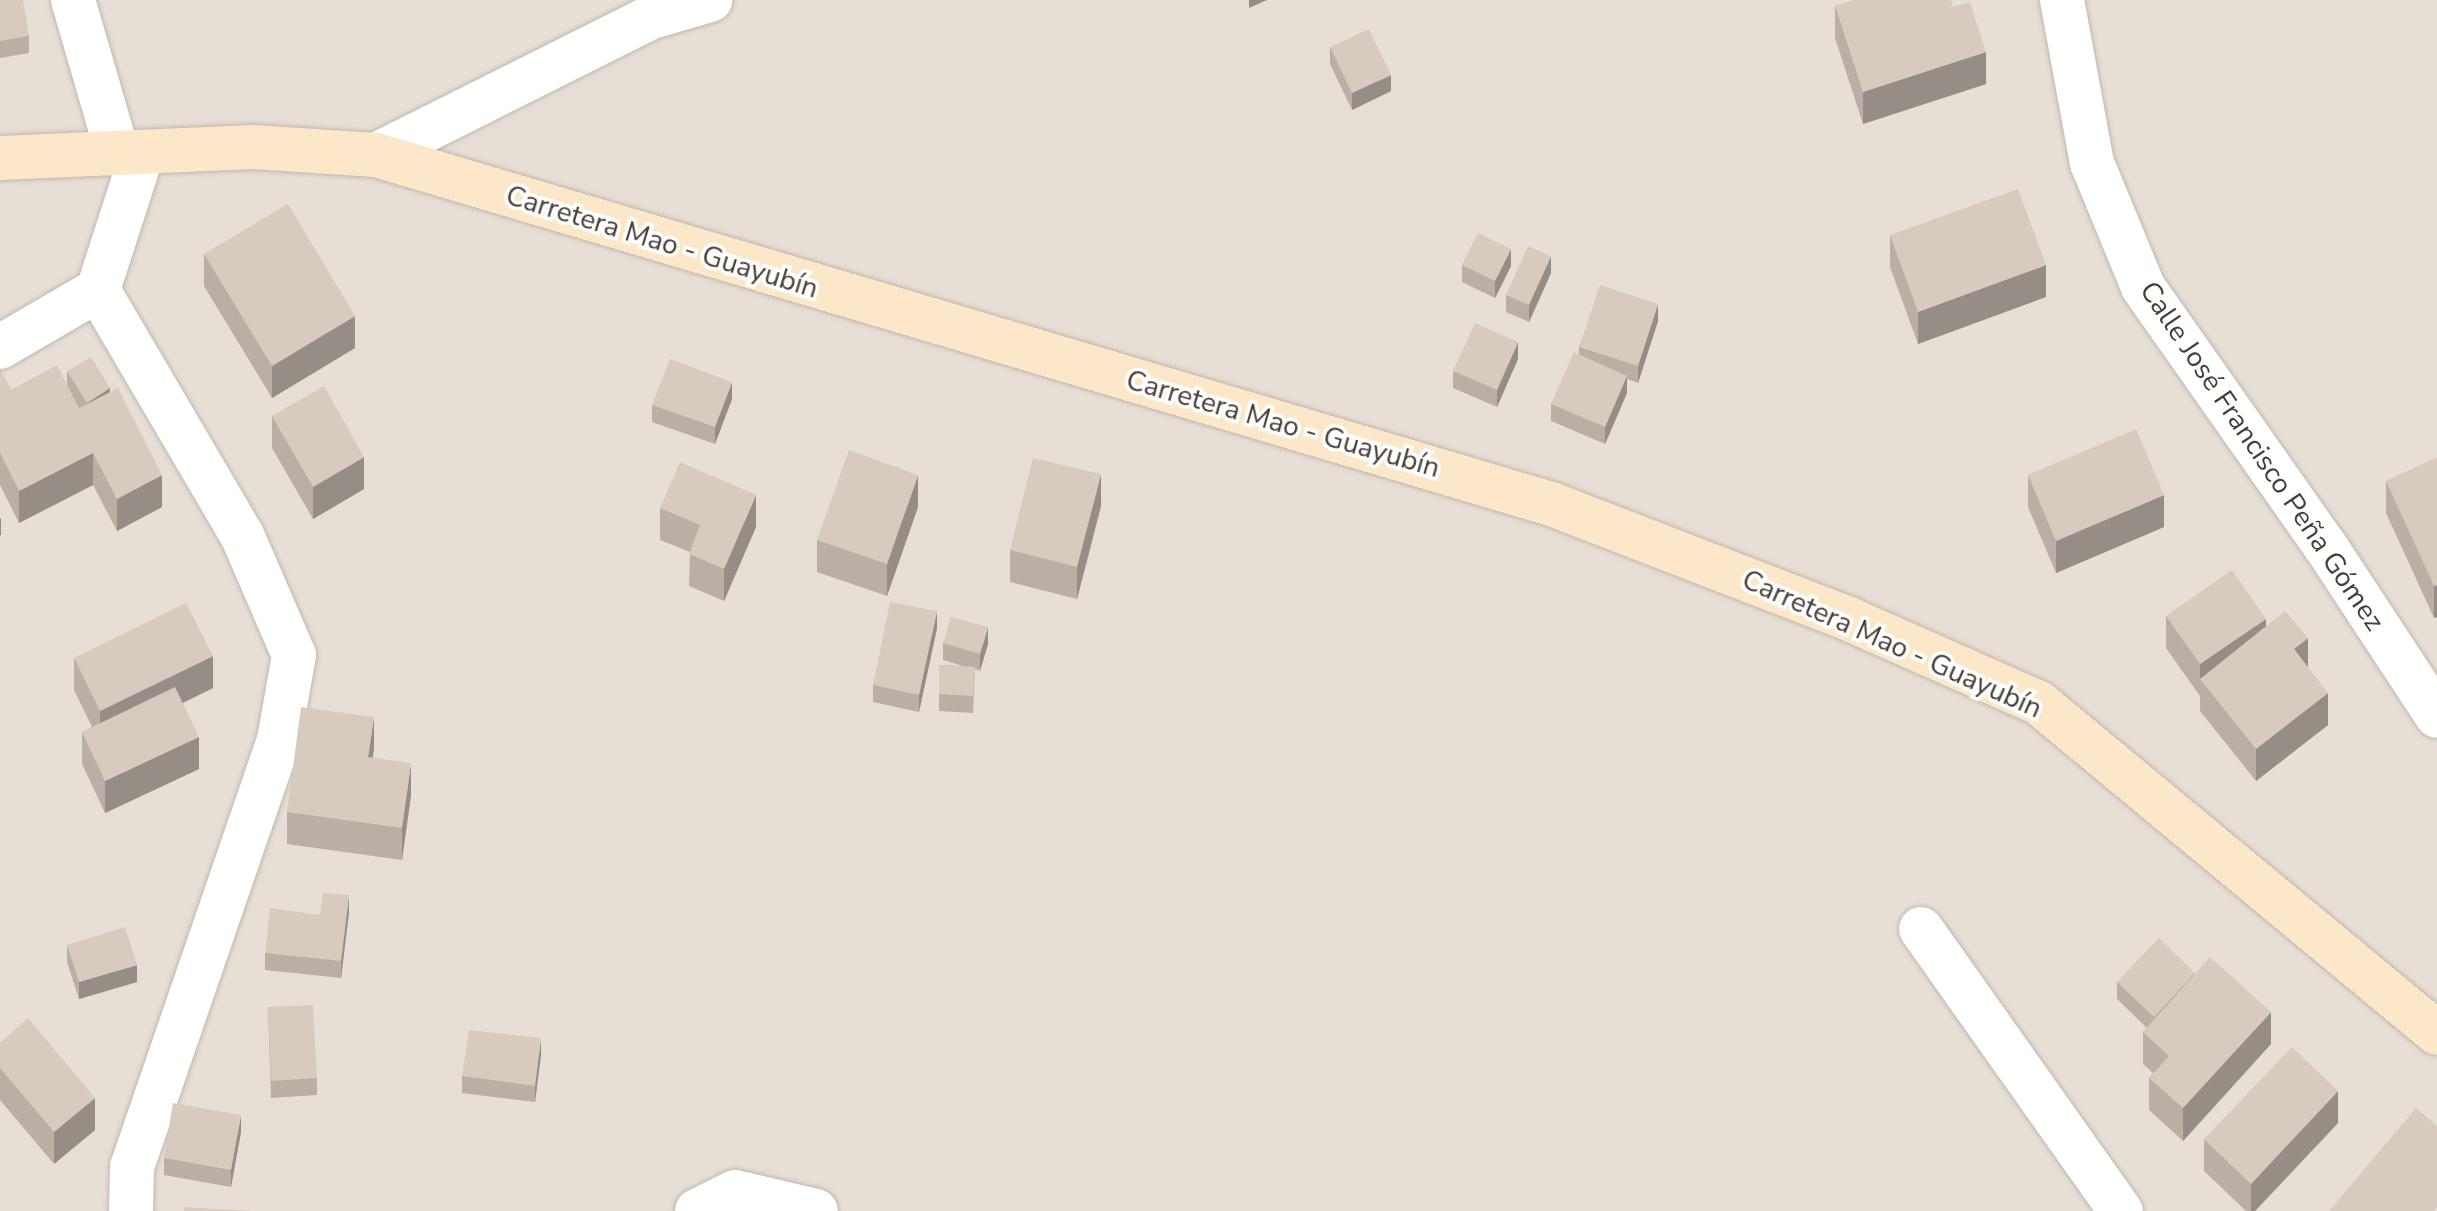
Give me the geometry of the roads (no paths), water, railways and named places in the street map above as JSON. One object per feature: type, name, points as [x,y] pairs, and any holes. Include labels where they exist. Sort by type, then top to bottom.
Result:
[{"type":"main road","name":"Carretera Mao - Guayubín","points":[[0,158],[130,155],[253,147],[376,155],[1551,504],[1851,620],[2039,703],[2437,1033]]},
{"type":"street","points":[[73,0],[130,155],[98,290],[242,535],[294,655],[279,740],[132,1167],[131,1211]]},
{"type":"street","points":[[376,155],[658,9],[710,0]]},
{"type":"street","name":"Calle José Francisco Peña Gómez","points":[[2062,0],[2092,163],[2143,287],[2318,534],[2437,716]]},
{"type":"street","points":[[0,347],[98,290]]},
{"type":"street","points":[[1921,929],[2121,1211]]},
{"type":"street","points":[[697,1211],[735,1192],[816,1211]]}]
